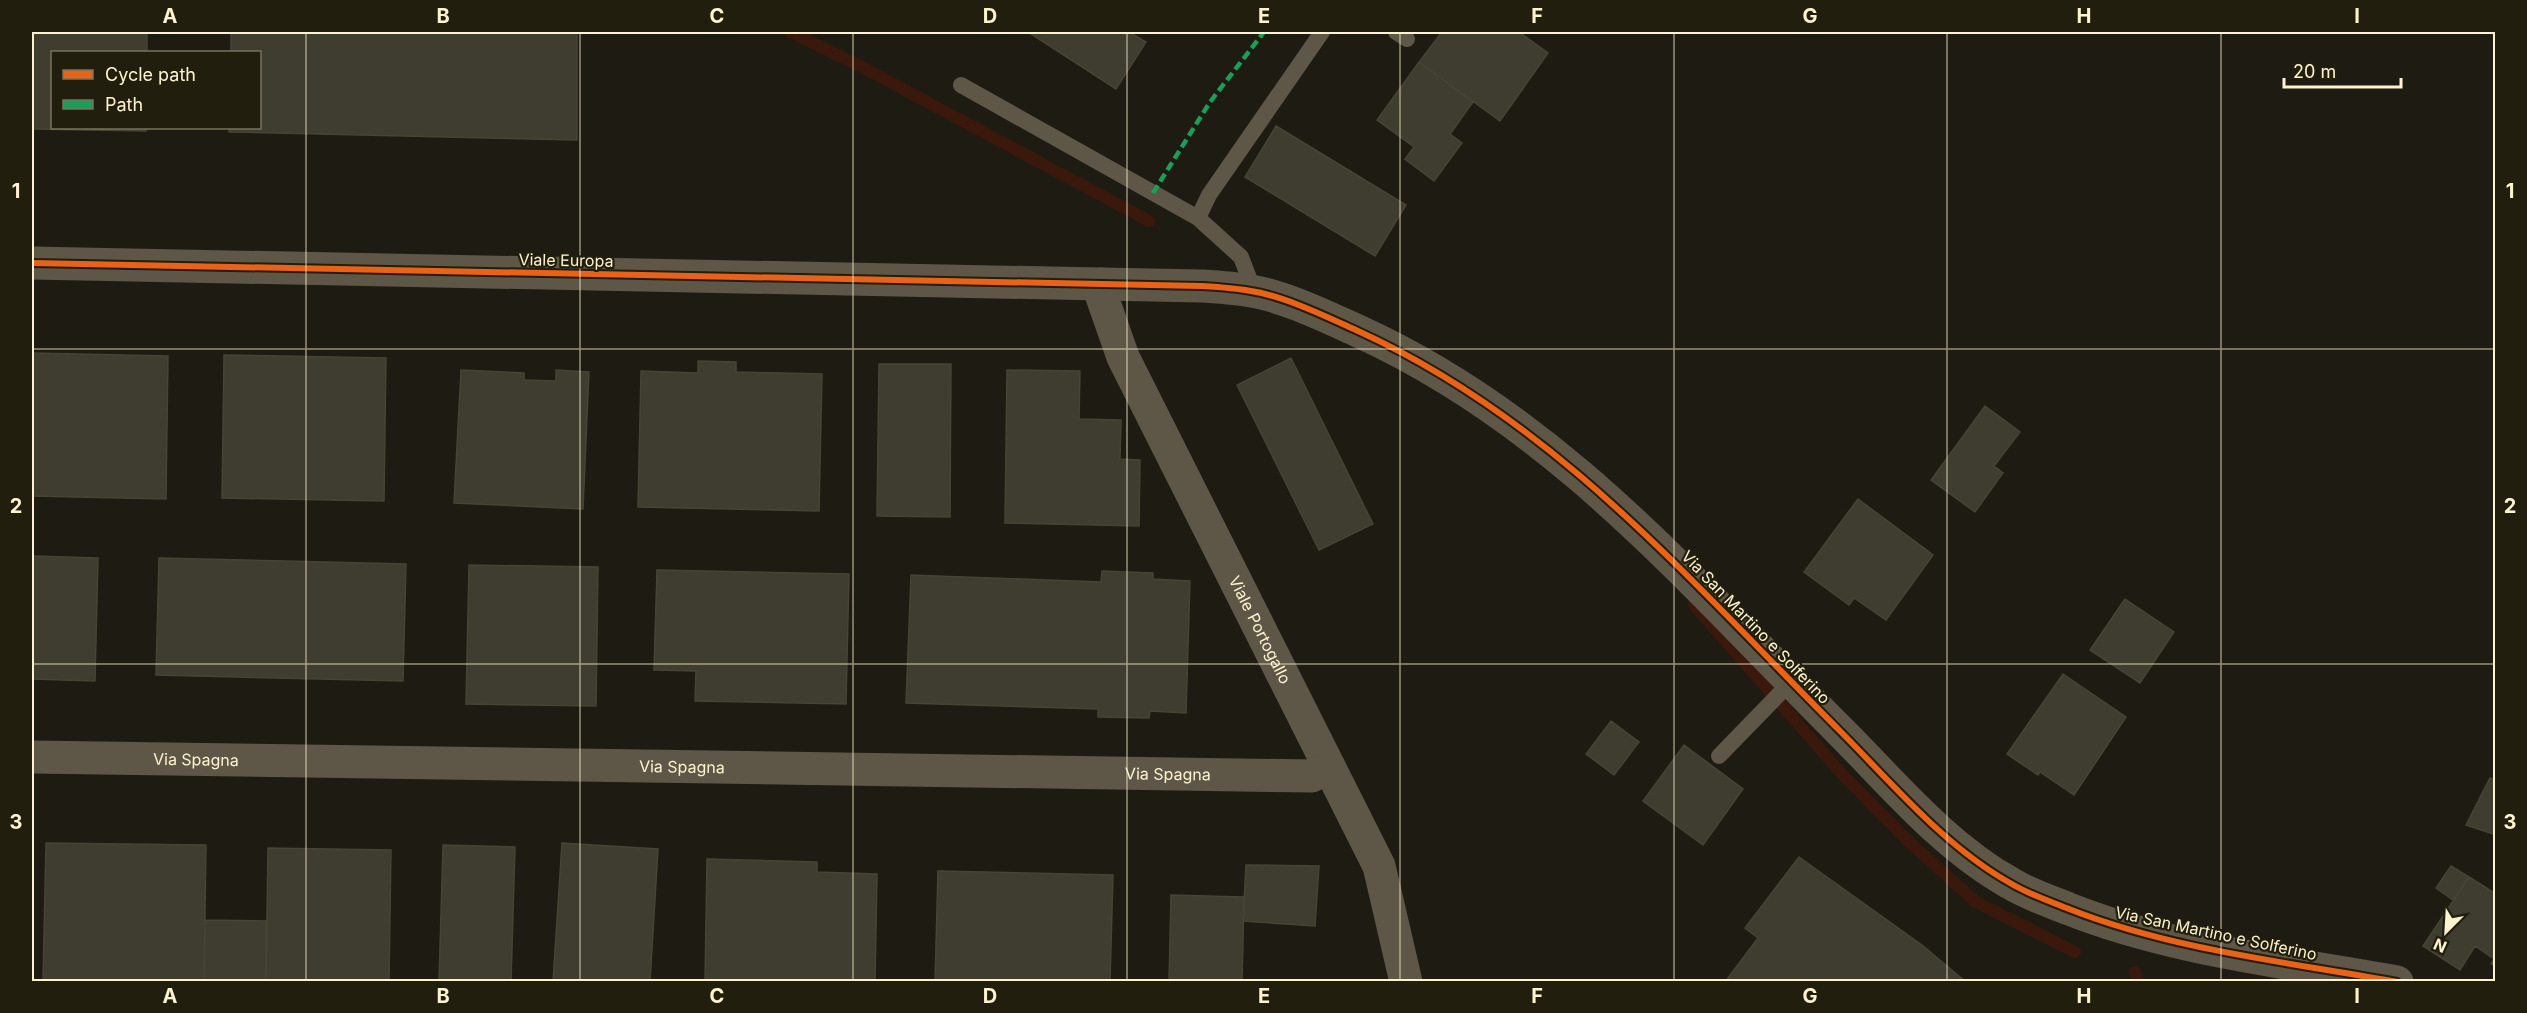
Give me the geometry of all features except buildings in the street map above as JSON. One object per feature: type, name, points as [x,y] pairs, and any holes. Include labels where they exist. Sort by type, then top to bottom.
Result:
[{"type":"street","name":"Viale Europa","points":[[32,263],[1101,284]]},
{"type":"street","name":"Via San Martino e Solferino","points":[[1101,284],[1201,286],[1254,291],[1317,313],[1392,346],[1452,380],[1512,421],[1574,470],[1646,533],[1785,688],[1954,844],[2010,884],[2114,927],[2231,953],[2397,981]]},
{"type":"street","name":"Viale Portogallo","points":[[1101,284],[1101,294],[1123,357],[1379,866],[1406,981]]},
{"type":"street","name":"Via Spagna","points":[[32,757],[1311,776],[1329,767]]},
{"type":"lane","points":[[1198,218],[1209,195],[1322,32]]},
{"type":"lane","points":[[961,85],[1198,218],[1241,257],[1254,291]]},
{"type":"lane","points":[[1719,756],[1785,688]]},
{"type":"waterway","points":[[791,32],[862,67],[1149,221]]},
{"type":"waterway","points":[[1694,605],[1843,775],[1907,840],[1976,902],[2075,952]]},
{"type":"waterway","points":[[2135,972],[2138,982]]},
{"type":"marked path","points":[[1153,193],[1210,102],[1264,32]]},
{"type":"cycle path","points":[[32,263],[1201,286],[1245,290],[1277,297],[1358,331],[1429,368],[1496,410],[1558,457],[1617,508],[1673,562],[1941,833],[1986,868],[2010,883],[2069,909],[2149,935],[2231,953],[2397,982]]}]
